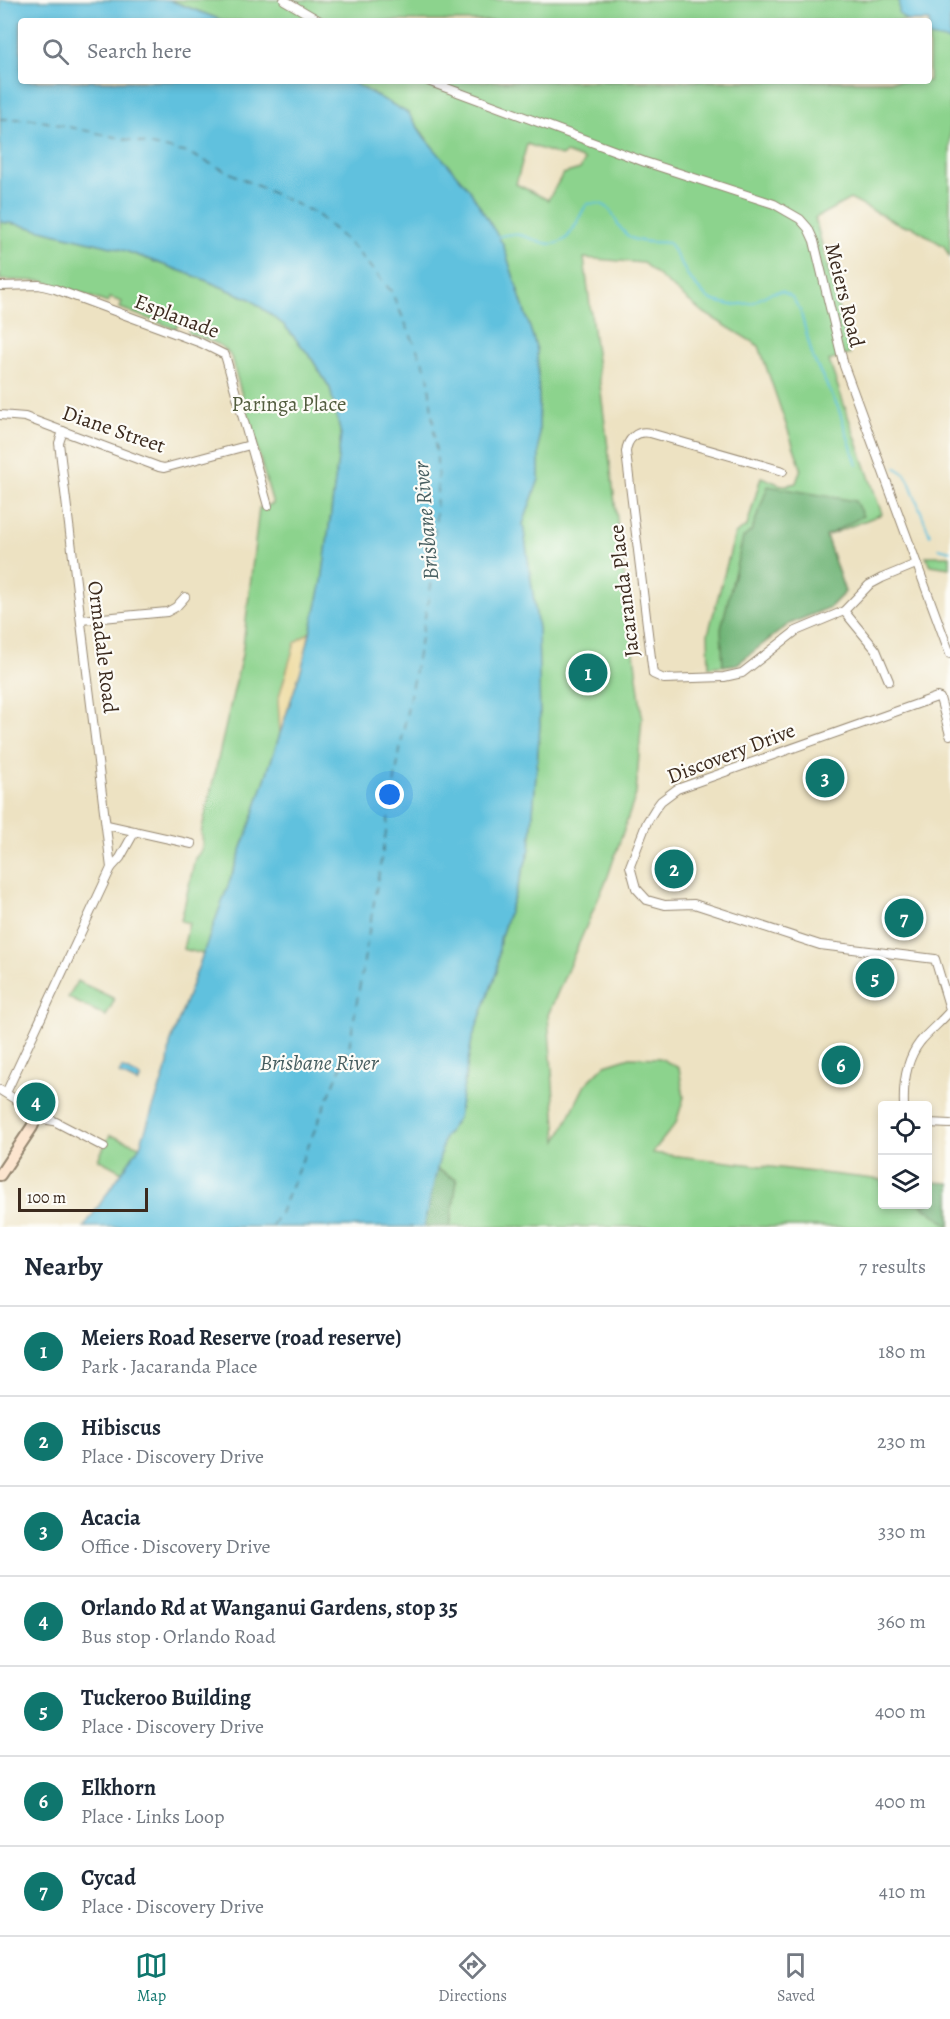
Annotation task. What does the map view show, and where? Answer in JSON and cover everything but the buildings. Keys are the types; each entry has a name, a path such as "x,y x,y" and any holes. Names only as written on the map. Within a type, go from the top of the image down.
{"street":[{"path":"284,0 315,18"},
{"name":"Meiers Road","path":"436,84 645,162 774,204 800,219 811,234 844,366 950,654"},
{"name":"Esplanade","path":"0,286 39,285 55,289 218,350 225,355 268,506"},
{"name":"Diane Street","path":"0,415 26,417 164,468 250,445"},
{"name":"Ormadale Road","path":"63,431 59,443 111,868"},
{"name":"Jacaranda Place","path":"783,471 650,433 639,433 630,439 626,452 653,674 664,679 734,676 747,670 796,631 843,611 869,585 916,564"},
{"path":"81,620 167,612 176,607 185,597"},
{"path":"843,611 876,650 888,681"},
{"name":"Discovery Drive","path":"950,735 940,698 937,697 677,789 661,801 647,822 630,866 636,888 647,900 665,905 694,904 820,945 935,958 950,1010"},
{"path":"107,825 192,844"},
{"path":"0,1175 36,1118 33,1111 3,1092 111,868 120,858 135,831"},
{"path":"904,1101 906,1071 912,1056 920,1041 950,1010"},
{"path":"36,1118 54,1120 104,1147"},
{"path":"932,1123 950,1124"}],"green space":[{"path":"169,0 950,0 950,258 944,246 911,226 903,226 850,199 815,218 850,354 829,361 882,514 826,536 845,592 830,607 789,624 737,664 709,667 708,634 735,534 747,526 761,477 781,485 790,485 796,483 801,468 759,346 701,311 643,263 584,258 642,716 636,794 608,876 548,1015 557,1141 585,1085 605,1065 630,1057 660,1058 679,1068 684,1097 676,1123 652,1153 878,1180 878,1209 932,1209 932,1182 950,1183 950,1227 450,1227 457,1180 437,1169 444,1137 458,1118 472,1039 497,971 500,939 530,849 540,726 538,629 523,524 539,479 537,350 503,244 408,113 355,84 932,84 932,18 216,18","holes":["527,144 561,156 566,153 585,160 580,169 563,174 548,200 516,184"]},
{"name":"Paringa Place","path":"0,222 120,249 250,299 284,325 310,356 330,388 341,435 322,582 302,667 247,834 203,954 183,949 189,923 181,921 195,858 202,846 201,833 242,655 259,508 273,504 231,357 227,352 212,342 188,333 189,327 178,323 176,329 120,308 122,302 110,298 108,303 43,281 0,280"},
{"path":"768,486 855,501 863,516 826,536 845,592 830,607 789,624 737,664 723,666 721,629 743,538 752,530"},
{"path":"926,556 950,556 950,568 931,565"},
{"path":"77,981 113,998 114,1001 106,1016 68,998"},
{"path":"110,1135 140,1146 122,1172 98,1159"},
{"path":"437,1169 457,1180 450,1227 424,1227"},
{"path":"932,1182 950,1183 950,1226 927,1209 932,1209"}],"sand":[{"path":"310,632 302,667 280,733 278,700 295,643"}],"water":[{"name":"Brisbane River","path":"0,0 169,0 216,18 18,18 18,84 355,84 408,113 425,138 469,189 503,244 537,350 539,479 523,524 538,629 540,726 530,849 500,939 497,971 472,1039 458,1118 444,1138 424,1227 84,1227 140,1146 168,1064 170,1044 247,834 302,667 322,582 341,435 330,388 310,356 284,325 250,299 120,249 0,222"},
{"path":"899,0 950,0 950,41 932,38 932,18 904,18 899,14"},
{"path":"122,1068 141,1077 138,1083 119,1074"}],"waterway":[{"path":"496,238 515,234 548,244 556,243 564,240 571,233 587,204 597,203 609,209 619,226 631,238 645,242 669,243 690,279 706,297 714,301 731,305 752,303 770,293 782,291 792,297 800,310 813,358 838,407 857,465"},
{"path":"896,468 904,473 909,481 930,535"},
{"path":"939,548 950,551"}],"ferry route":[{"path":"0,119 33,119 188,153 317,214 355,249 391,291 428,374 438,471 433,575 404,727 349,1048 280,1213 271,1227"}],"place":[{"name":"Meiers Road Reserve (road reserve)","path":"588,673"},
{"name":"Acacia","path":"825,778"},
{"name":"Hibiscus","path":"674,869"},
{"name":"Cycad","path":"904,918"},
{"name":"Tuckeroo Building","path":"875,978"},
{"name":"Elkhorn","path":"841,1065"},
{"name":"Orlando Rd at Wanganui Gardens, stop 35","path":"36,1102"}]}
